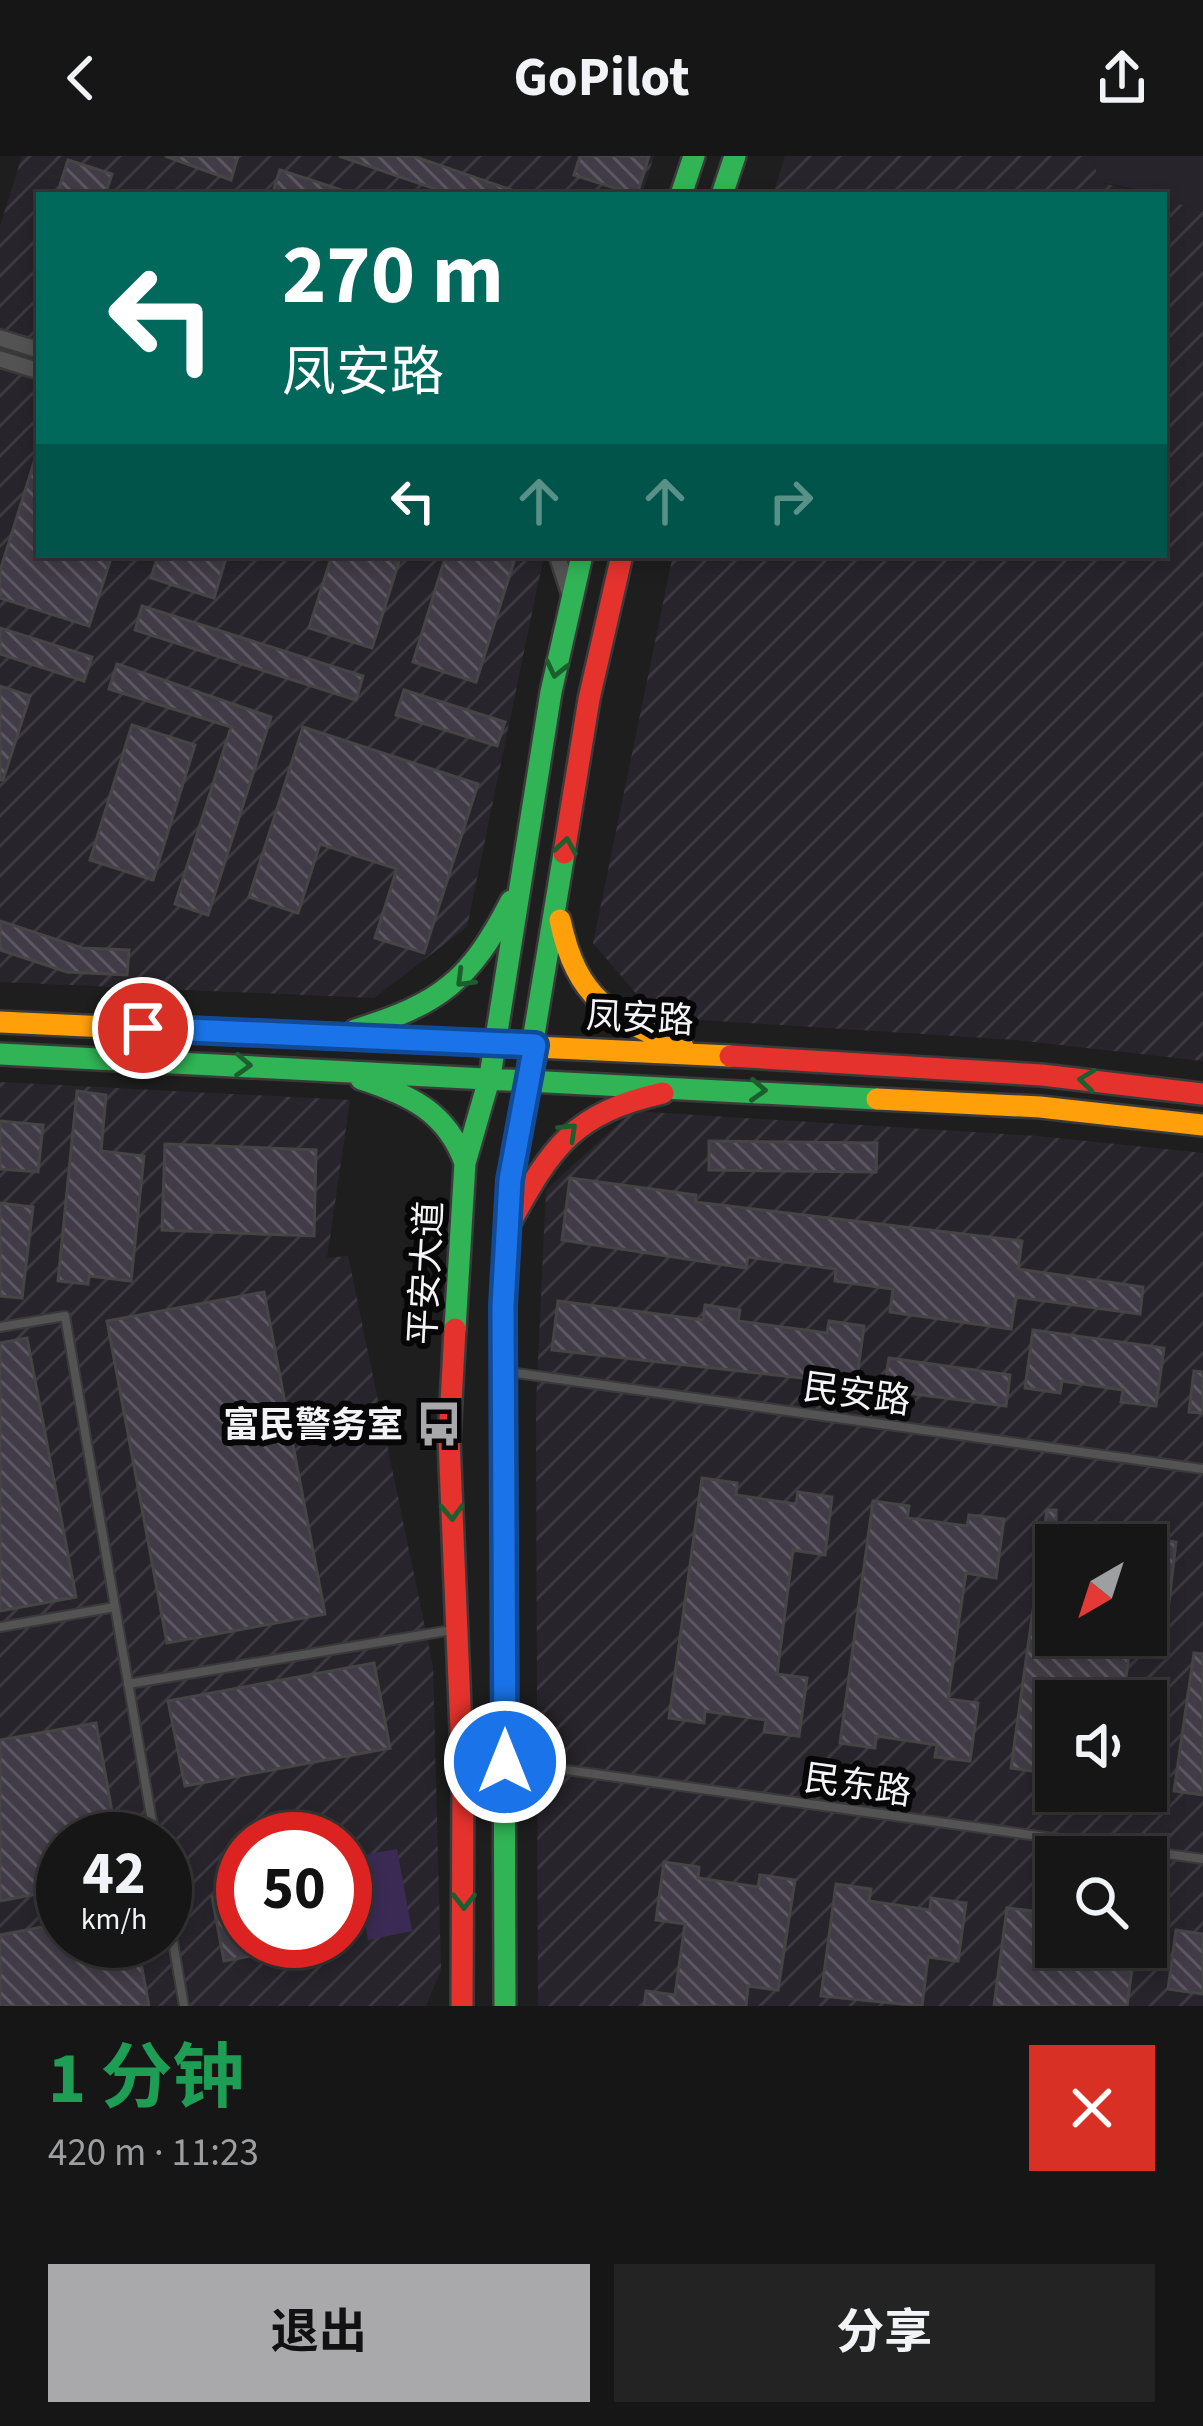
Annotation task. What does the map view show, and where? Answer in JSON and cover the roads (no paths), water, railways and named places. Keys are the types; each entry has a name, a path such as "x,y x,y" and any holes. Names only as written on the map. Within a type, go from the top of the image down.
{"street":[{"path":"682,192 694,156"},
{"path":"723,192 735,156"},
{"path":"0,338 36,349"},
{"path":"0,359 36,370"},
{"path":"558,558 571,601"},
{"name":"平安大道","path":"462,2006 463,1779 449,1439 465,1162 490,1076 521,879 581,558"},
{"path":"505,2006 503,1372 510,1180 589,699 621,558"},
{"path":"335,1036 414,1012 455,990 487,951 521,879"},
{"path":"557,902 571,969 598,1006 623,1022 700,1054"},
{"name":"凤安路","path":"0,1022 700,1054 1042,1075 1203,1094"},
{"name":"凤安路","path":"0,1054 530,1077 1040,1107 1203,1125"},
{"path":"326,1069 426,1103 455,1136 465,1162"},
{"path":"507,1229 550,1149 583,1117 613,1102 697,1087"}],"lane":[{"path":"0,1327 65,1316 150,1812"},
{"name":"民安路","path":"503,1372 1203,1469"},
{"path":"0,1627 115,1607"},
{"path":"128,1684 457,1629"},
{"name":"民东路","path":"505,1762 1203,1859"},
{"path":"177,1968 184,2006"}],"place":[{"name":"富民警务室","path":"439,1424"}]}
